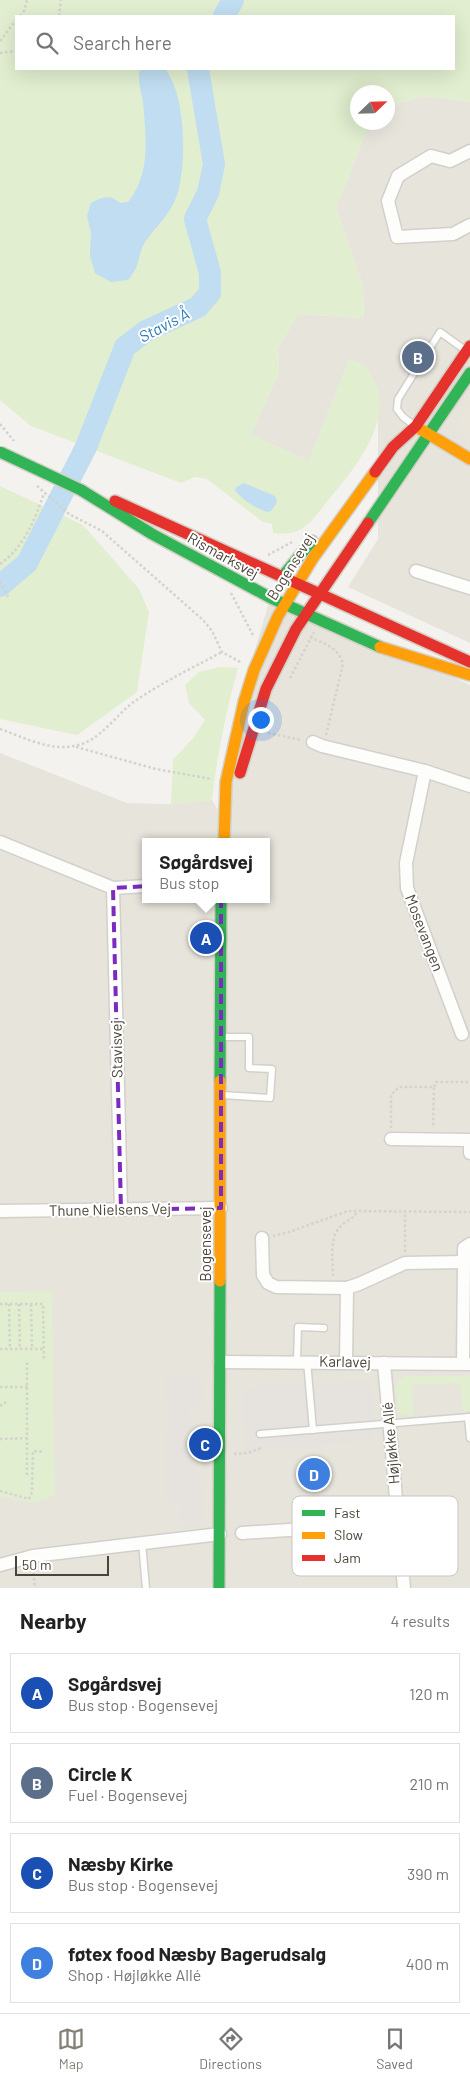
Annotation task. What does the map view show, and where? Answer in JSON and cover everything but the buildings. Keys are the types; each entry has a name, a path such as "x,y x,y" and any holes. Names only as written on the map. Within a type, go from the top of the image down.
{"main road":[{"name":"Bogensevej","path":"224,838 226,782 244,702 254,670 278,616 293,598 313,558 393,447 416,426 468,348"},
{"name":"Bogensevej","path":"225,838 242,762 266,689 296,629 311,603 429,435 470,373"},
{"path":"370,499 392,467 416,426 470,459"},
{"path":"282,577 375,461 393,447"},
{"name":"Rismarksvej","path":"0,452 81,490 152,534 293,598 311,603 470,663"},
{"path":"81,490 184,562 229,589"},
{"name":"Rismarksvej","path":"81,490 126,505 282,577 293,598 311,603 389,651 470,675"},
{"path":"334,572 343,594 450,646 470,658"},
{"path":"242,762 306,635 311,603 319,575"},
{"path":"242,762 251,710 262,672 293,598"},
{"path":"267,610 278,616"},
{"name":"Bogensevej","path":"219,1588 221,903"}],"street":[{"path":"470,151 450,161 431,156 398,176 388,201 397,237 453,234 470,225"},
{"path":"416,571 470,588"},
{"path":"317,744 426,771 470,786"},
{"name":"Mosevangen","path":"426,771 406,863 407,888 462,1034"},
{"path":"0,842 114,888 142,886"},
{"name":"Stavisvej","path":"114,888 121,1210"},
{"path":"391,1139 470,1140 470,1153"},
{"name":"Thune Nielsens Vej","path":"0,1211 221,1208"},
{"path":"262,1238 263,1275 268,1283 276,1286 347,1288 405,1263 464,1262"},
{"path":"467,1364 464,1248 470,1244"},
{"path":"346,1362 347,1288"},
{"name":"Karlavej","path":"220,1362 302,1361 467,1364"},
{"name":"Højløkke Allé","path":"384,1363 396,1496"},
{"path":"242,1533 292,1530"},
{"path":"0,1565 33,1556 220,1534"}],"lane":[{"path":"416,426 403,417 397,409 398,399 440,332 468,348"},
{"path":"221,1037 249,1038 249,1068 272,1069 270,1098 221,1094"},
{"path":"313,1430 298,1327 324,1328"},
{"path":"260,1434 469,1417 470,1438"},
{"path":"142,1543 146,1588"}],"path":[{"path":"21,15 28,0"},
{"path":"59,15 61,0"},
{"path":"0,41 15,21"},
{"path":"0,52 15,51"},
{"path":"0,564 13,555 21,544 39,510 44,493 69,514 102,531 203,620 212,631 222,652 254,670"},
{"path":"0,582 8,597"},
{"path":"229,589 262,652"},
{"path":"262,732 317,744 328,732 343,664 340,655 335,649 306,635"},
{"path":"0,729 36,742 64,747 91,741 138,699 222,652"},
{"path":"74,746 156,769 226,782"},
{"path":"433,1140 434,1087 436,1082 470,1082"},
{"path":"391,1139 392,1095 399,1087 434,1087"},
{"path":"262,1238 289,1232 348,1211 470,1212"},
{"path":"332,1288 333,1244 339,1228 355,1216 357,1211"},
{"path":"405,1211 405,1263"},
{"path":"0,1304 43,1304 44,1361"},
{"path":"9,1304 10,1349"},
{"path":"19,1304 20,1349"},
{"path":"31,1304 32,1349"},
{"path":"0,1349 44,1349"},
{"path":"27,1475 29,1438 28,1361"},
{"path":"0,1387 28,1387"},
{"path":"0,1406 6,1402"},
{"path":"0,1439 29,1438"},
{"path":"220,1456 248,1453 261,1448"},
{"path":"0,1491 29,1499 32,1492 33,1451 44,1452"},
{"path":"33,1556 35,1588"}],"highlighted area":[{"path":"221,882 221,1208 121,1210 113,888"}],"shaded area":[{"path":"426,96 470,102 470,643 348,587 378,539 378,390 366,366 349,360 309,461 251,435 279,372 278,348 298,314 364,318 363,286 336,208 367,130 395,130 395,104"},
{"path":"470,402 470,441 459,432 456,425"},
{"path":"272,592 470,685 470,1588 0,1588 0,753 127,803 171,804 212,800 218,810 227,745"},
{"path":"201,1374 202,1406 190,1406 195,1466 203,1493 204,1526 179,1526 180,1504 166,1500 164,1430 168,1429 166,1375"},
{"path":"363,1380 373,1388 375,1441 283,1448 246,1454 242,1396 252,1386"}],"green space":[{"path":"0,0 470,0 470,102 426,96 395,104 395,85 350,85 350,130 367,130 336,208 363,286 364,318 298,314 278,348 279,372 251,435 309,461 349,360 366,366 378,390 380,407 377,424 360,458 315,517 301,529 292,533 273,533 272,524 263,522 207,479 195,477 181,483 31,426 0,400"},
{"path":"0,486 83,525 139,589 149,612 137,692 77,735 0,719"},
{"path":"219,667 238,668 222,733 212,800 171,804 173,760 194,737 205,720 189,703 185,685 199,672"},
{"path":"52,1291 55,1496 32,1503 0,1496 0,1292"},
{"path":"404,1376 470,1376 470,1411 463,1412 460,1383 412,1385 414,1416 399,1414 396,1385"}],"water":[{"path":"141,70 166,70 172,80 181,112 183,130 180,182 174,202 145,242 132,275 128,280 111,282 95,273 90,256 91,233 87,216 91,203 99,199 109,197 120,203 128,202 140,179 144,167 146,142 139,72"},
{"path":"244,483 275,496 277,502 271,511 267,512 254,506 238,494 235,490 236,487"}],"waterway":[{"name":"Stavis Å","path":"225,15 233,0"},
{"name":"Stavis Å","path":"0,586 27,563 86,447 125,347 146,331 198,307 210,293 210,273 195,219 208,193 214,164 198,70"}],"traffic: fast":[{"path":"368,523 470,373"},
{"path":"0,452 81,490"},
{"path":"81,490 152,534 271,598 380,647"},
{"path":"282,577 312,541"},
{"path":"220,1081 221,903"},
{"path":"219,1588 220,1281"}],"traffic: slow":[{"path":"420,429 470,459"},
{"path":"224,838 226,782 244,702 254,670 278,616 313,558 375,472"},
{"path":"380,647 470,675"},
{"path":"220,1081 220,1281"}],"traffic: jam":[{"path":"375,472 393,447 416,426 470,346"},
{"path":"115,501 470,662"},
{"path":"240,773 266,689 296,629 368,523"}],"place":[{"name":"Circle K","path":"418,357"},
{"name":"Søgårdsvej","path":"206,938"},
{"name":"Næsby Kirke","path":"205,1444"},
{"name":"føtex food Næsby Bagerudsalg","path":"314,1474"}]}
